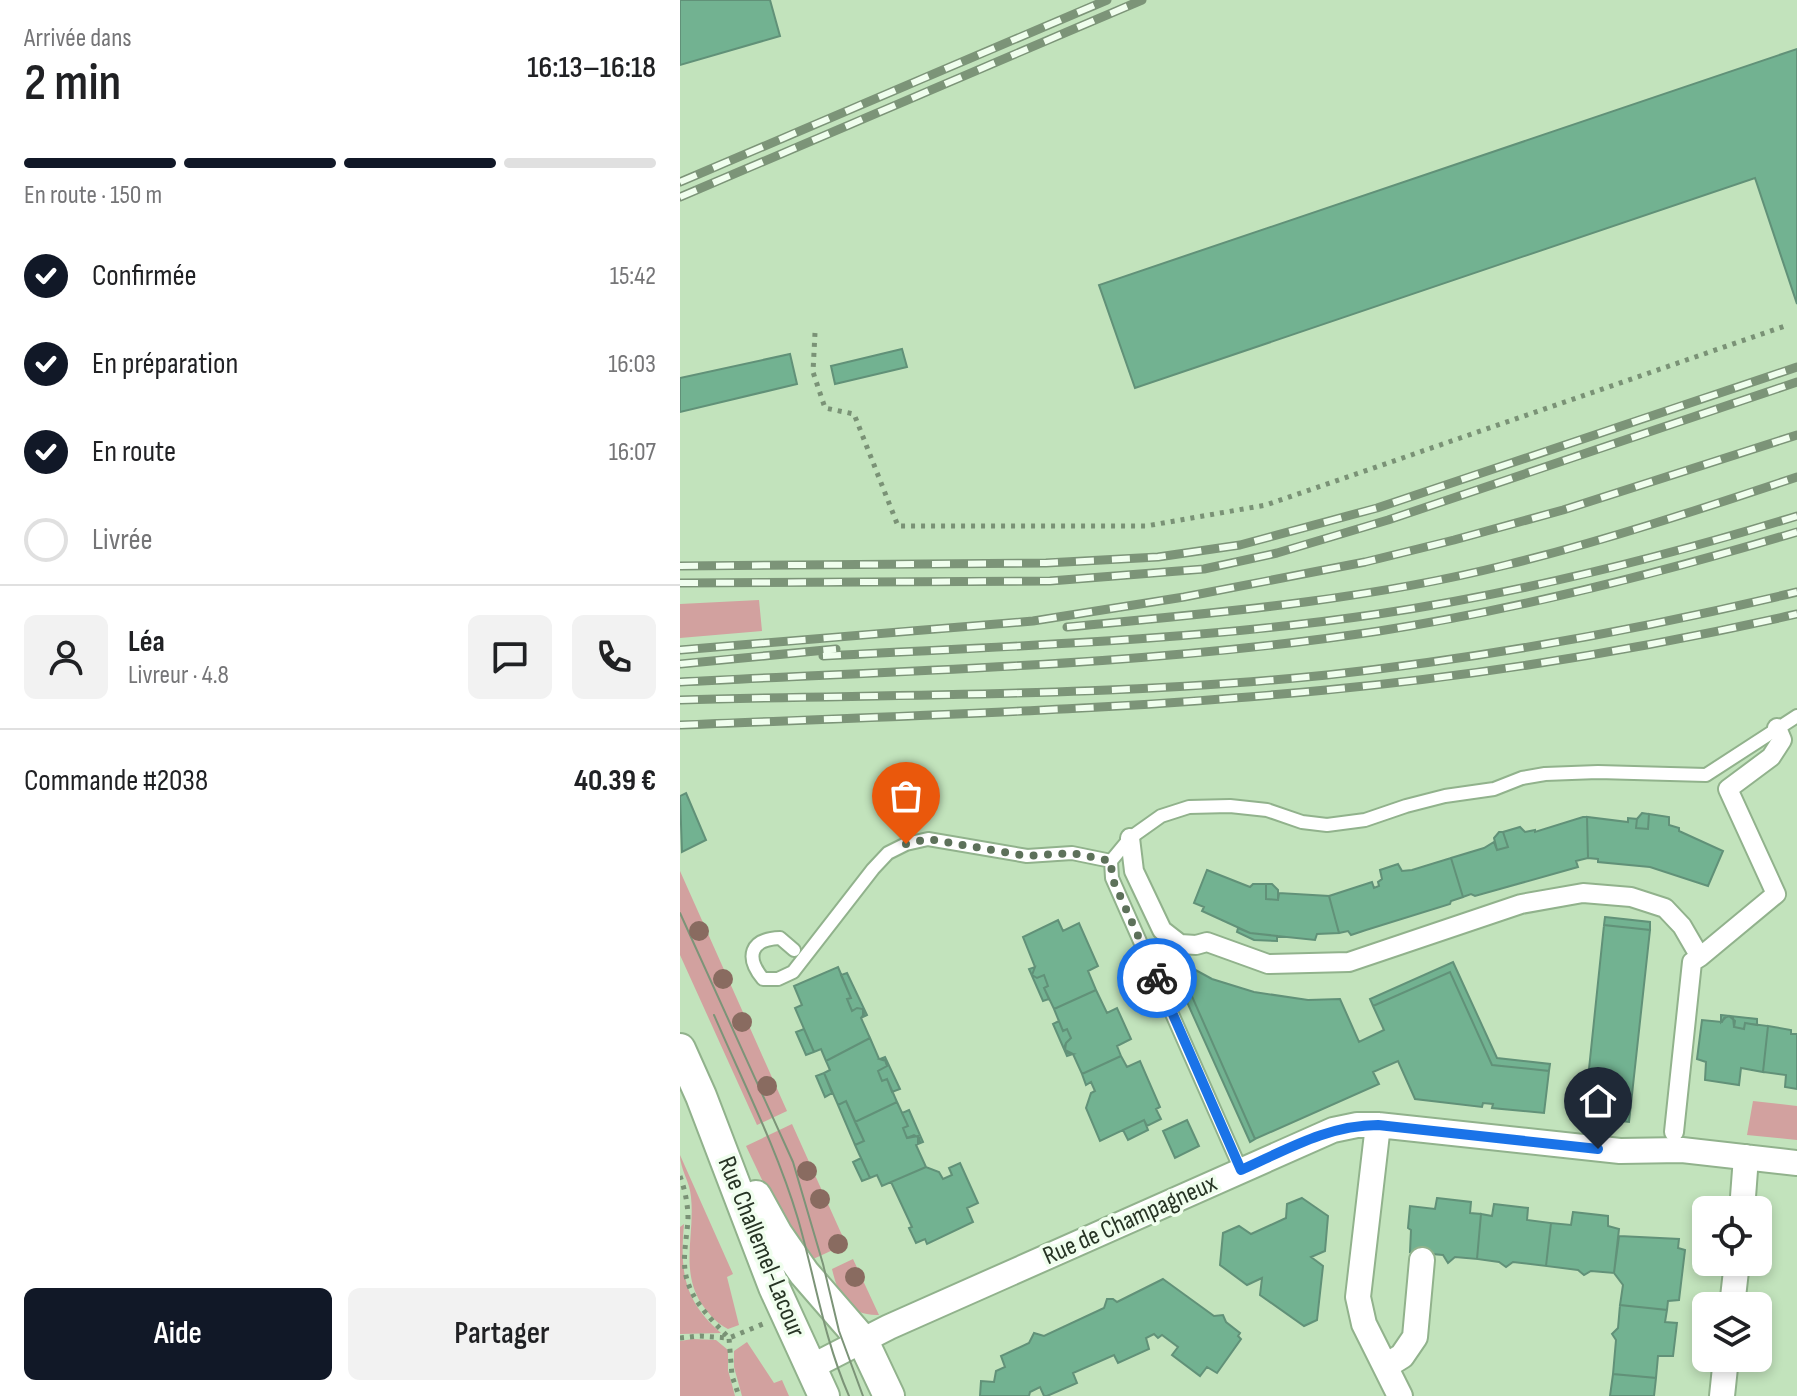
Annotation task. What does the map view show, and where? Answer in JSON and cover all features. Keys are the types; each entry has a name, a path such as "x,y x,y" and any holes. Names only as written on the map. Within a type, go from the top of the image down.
{"street":[{"path":"1674,1132 1692,962 1776,894 1728,789 1771,757 1782,740 1777,728"},
{"path":"1130,838 1134,871 1162,930 1180,944 1207,942 1268,964 1349,962 1521,904 1583,893 1631,897 1665,908 1682,926 1700,957"},
{"name":"Rue Challemel-Lacour","path":"680,1049 774,1287 824,1396"},
{"name":"Rue Challemel-Lacour","path":"701,1096 777,1234 809,1280 863,1341 889,1396"},
{"name":"Rue de Champagneux","path":"811,1367 1241,1170 1333,1130 1357,1125 1620,1151 1682,1150 1797,1163"},
{"path":"1378,1125 1358,1297 1364,1324 1393,1381"},
{"path":"1743,1196 1746,1157"},
{"path":"1393,1381 1402,1356 1415,1337 1422,1260"},
{"path":"1722,1396 1725,1372"}],"lane":[{"path":"1241,1170 1112,878 1111,861 1130,838 1161,816 1189,807 1230,806 1267,810 1302,822 1327,825 1365,820 1406,806 1494,789 1522,778 1545,774 1706,775 1797,716"},
{"path":"794,950 780,938 769,938 757,945 752,954 754,967 763,979 778,979 793,972 873,869 888,853 906,844 928,839 1027,856 1072,853 1111,861"}],"path":[{"path":"815,333 813,372 825,408 854,414 898,526 1146,526 1266,505 1788,325"},
{"path":"680,1176 688,1214 684,1262 686,1278 699,1305 729,1338 732,1376 739,1396"},
{"path":"680,1218 688,1214"},
{"path":"680,1338 729,1338 763,1324"}],"shaded area":[{"path":"759,600 762,631 680,638 680,604"},
{"path":"680,871 787,1111 757,1125 680,955"},
{"path":"1753,1101 1797,1106 1797,1140 1747,1135"},
{"path":"792,1124 846,1244 811,1260 774,1205 746,1146"},
{"path":"680,1155 733,1274 727,1277 739,1325 728,1329 713,1318 701,1303 691,1277 691,1197"},
{"path":"684,1224 683,1256 687,1284 699,1309 721,1333 680,1334 680,1227"},
{"path":"853,1259 879,1315 859,1312 841,1295 832,1269"},
{"path":"716,1340 728,1350 728,1370 735,1396 680,1396 680,1341"},
{"path":"747,1342 774,1383 782,1380 789,1396 742,1396 734,1367 734,1351"}],"building":[{"path":"680,0 770,0 780,36 680,65"},
{"path":"1797,49 1797,304 1755,178 1135,388 1099,285"},
{"path":"902,349 907,367 835,384 831,366"},
{"path":"790,354 797,384 680,412 680,378"},
{"path":"686,793 706,840 682,852 680,796"},
{"path":"1642,813 1649,814 1648,829 1636,828 1637,819"},
{"path":"1649,814 1669,817 1669,825 1723,851 1708,886 1650,867 1598,862 1598,859 1588,858 1587,817 1628,822 1628,818 1637,819 1636,828 1648,829"},
{"path":"1587,817 1588,858 1576,861 1578,867 1463,897 1451,858 1494,842 1497,850 1508,847 1503,832 1520,827 1525,832 1535,832"},
{"path":"1503,832 1508,847 1497,850 1494,838"},
{"path":"1451,858 1463,897 1450,904 1351,935 1348,931 1339,933 1329,896 1372,882 1374,888 1379,886 1378,882 1382,879 1380,870 1398,864 1402,871 1412,870"},
{"path":"1207,870 1250,887 1266,884 1266,899 1278,900 1279,893 1329,896 1339,933 1317,934 1315,940 1250,933 1202,911 1204,907 1194,903"},
{"path":"1266,884 1272,884 1278,890 1278,900 1266,899"},
{"path":"1605,917 1650,922 1650,930 1604,925"},
{"path":"1058,920 1063,931 1079,923 1098,966 1088,971 1096,990 1054,1009 1044,988 1048,986 1044,975 1037,978 1032,975 1035,967 1023,937"},
{"path":"1604,925 1650,930 1629,1122 1584,1117"},
{"path":"1238,928 1250,933 1277,936 1277,941 1254,940 1237,932"},
{"path":"1453,962 1497,1058 1550,1064 1549,1071 1492,1065 1450,972 1373,1006 1370,999"},
{"path":"838,967 851,998 847,999 852,1011 863,1009 861,1018 870,1038 826,1061 821,1049 814,1052 795,1008 802,1005 794,986"},
{"path":"1035,967 1032,975 1037,978 1044,975 1048,986 1044,988 1049,999 1043,1001 1029,969"},
{"path":"1190,967 1212,979 1254,992 1308,1000 1340,999 1359,1042 1384,1030 1373,1006 1450,972 1492,1065 1549,1071 1544,1113 1492,1108 1493,1104 1483,1103 1482,1107 1415,1099 1398,1061 1373,1072 1379,1084 1255,1139 1183,976"},
{"path":"847,973 867,1015 863,1017 863,1009 852,1011 847,999 851,998 841,975"},
{"path":"1183,976 1255,1139 1250,1142 1178,982"},
{"path":"1096,990 1107,1013 1117,1008 1131,1039 1117,1046 1121,1056 1082,1074 1073,1054 1065,1050 1071,1038 1067,1029 1063,1031 1054,1009"},
{"path":"1721,1015 1757,1019 1757,1025 1745,1023 1744,1029 1734,1027 1733,1017 1727,1016 1721,1022"},
{"path":"1729,1016 1735,1021 1734,1027 1744,1029 1745,1023 1768,1026 1763,1072 1741,1068 1739,1085 1705,1080 1706,1062 1697,1059 1702,1020 1722,1022"},
{"path":"1059,1021 1063,1031 1067,1029 1071,1038 1064,1048 1073,1054 1067,1056 1053,1024"},
{"path":"1768,1026 1797,1034 1797,1089 1785,1087 1786,1075 1763,1072"},
{"path":"804,1029 814,1052 806,1055 796,1032"},
{"path":"870,1038 879,1059 886,1061 887,1066 878,1071 882,1081 887,1079 897,1102 855,1122 846,1101 838,1105 824,1073 830,1070 826,1061"},
{"path":"1121,1056 1127,1067 1140,1061 1160,1107 1156,1109 1161,1119 1147,1126 1144,1120 1100,1141 1086,1108 1091,1093 1095,1091 1091,1082 1086,1085 1082,1074"},
{"path":"885,1057 900,1089 892,1092 887,1079 882,1081 878,1071 887,1066 885,1060 880,1059"},
{"path":"824,1073 832,1093 825,1097 816,1076"},
{"path":"846,1101 864,1141 855,1145 838,1105"},
{"path":"897,1102 908,1126 903,1128 907,1138 914,1135 919,1138 920,1142 916,1145 926,1167 882,1186 877,1175 870,1178 855,1145 864,1141 855,1122"},
{"path":"909,1110 923,1142 918,1144 918,1136 907,1138 903,1128 908,1126 902,1113"},
{"path":"1144,1120 1148,1130 1128,1140 1123,1130"},
{"path":"1187,1120 1199,1146 1175,1158 1163,1131"},
{"path":"861,1158 870,1178 862,1181 853,1162"},
{"path":"960,1163 978,1203 967,1208 973,1222 927,1244 925,1239 916,1243 891,1182 926,1167 939,1172 943,1179 952,1175 949,1168"},
{"path":"1302,1198 1328,1216 1325,1251 1311,1257 1323,1266 1317,1320 1304,1326 1260,1295 1262,1278 1247,1285 1220,1265 1223,1233 1239,1226 1251,1234 1286,1218 1287,1204"},
{"path":"1437,1198 1471,1202 1470,1213 1481,1214 1477,1259 1455,1257 1448,1263 1443,1255 1410,1252 1410,1206 1435,1209"},
{"path":"1494,1204 1528,1208 1527,1220 1551,1223 1546,1266 1513,1262 1506,1267 1499,1262 1477,1259 1481,1214 1492,1216"},
{"path":"1573,1212 1608,1216 1608,1226 1619,1229 1614,1273 1591,1271 1584,1275 1578,1270 1546,1266 1551,1223 1571,1225"},
{"path":"1619,1236 1679,1239 1678,1248 1685,1250 1679,1300 1668,1301 1667,1310 1620,1305 1623,1285 1614,1273"},
{"path":"1163,1279 1214,1316 1223,1315 1226,1322 1240,1333 1238,1336 1241,1339 1217,1373 1207,1367 1200,1376 1172,1355 1178,1347 1162,1335 1158,1338 1154,1334 1146,1338 1149,1349 1118,1363 1114,1355 1073,1373 1077,1383 1047,1396 1040,1387 1030,1392 1029,1396 980,1396 981,1381 994,1382 996,1371 1005,1367 1001,1356 1029,1343 1034,1333 1044,1336 1104,1308 1107,1299 1117,1302"},
{"path":"1620,1305 1667,1310 1665,1322 1677,1323 1673,1356 1658,1356 1656,1378 1613,1374 1616,1340 1612,1334 1618,1328"},
{"path":"1613,1374 1656,1378 1654,1396 1610,1396"}],"tram line":[{"path":"680,913 793,1162 839,1331 863,1396"},
{"path":"714,1015 790,1193 826,1331 849,1396"}],"railway":[{"path":"680,182 1107,0"},
{"path":"680,197 1142,0"},
{"path":"680,566 1046,563 1158,557 1240,545 1377,508 1797,367"},
{"path":"680,583 1050,581 1204,569 1277,553 1388,520 1797,382"},
{"path":"680,650 1033,621 1184,597 1365,562 1454,540 1563,510 1797,435"},
{"path":"1067,627 1343,597 1452,577 1616,535 1797,477"},
{"path":"823,656 1171,637 1378,614 1484,596 1589,573 1797,516"},
{"path":"680,682 1030,665 1292,643 1432,622 1538,601 1642,576 1797,532"},
{"path":"680,700 1084,691 1327,675 1563,641 1797,592"},
{"path":"680,725 1084,708 1326,690 1563,660 1797,614"},
{"path":"680,664 836,649"}],"way so far":[{"path":"906,844 928,839 1027,856 1072,853 1111,861 1112,878 1157,978"}],"route":[{"path":"1157,978 1241,1170 1311,1138 1357,1125 1598,1149"}]}
